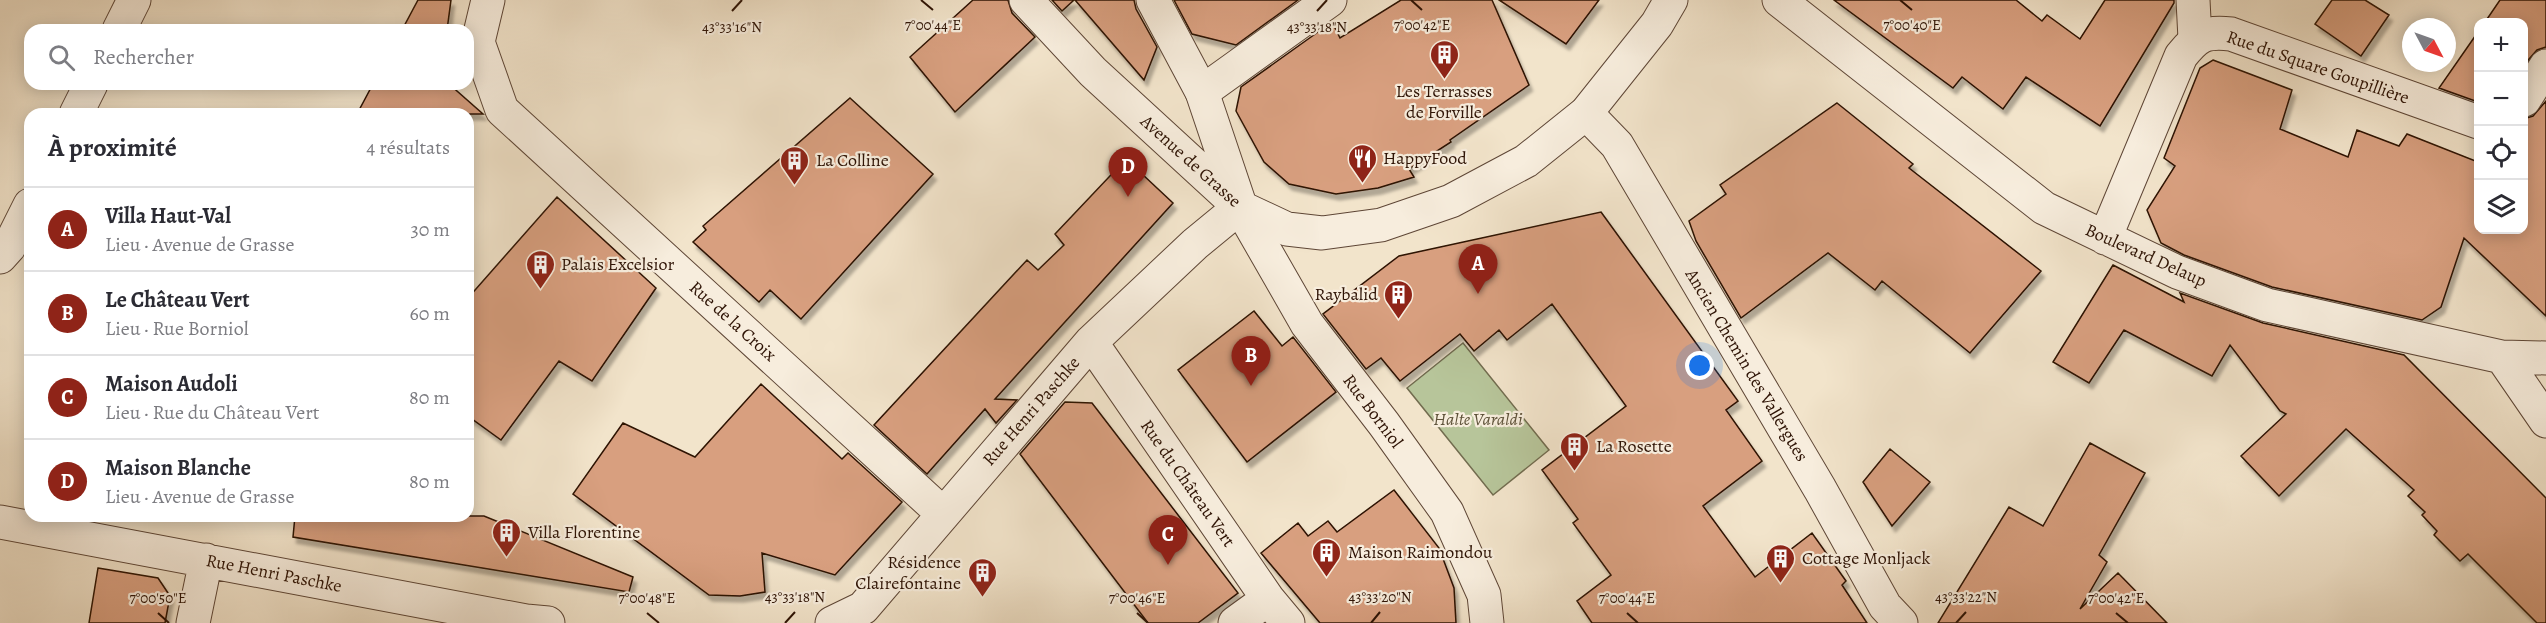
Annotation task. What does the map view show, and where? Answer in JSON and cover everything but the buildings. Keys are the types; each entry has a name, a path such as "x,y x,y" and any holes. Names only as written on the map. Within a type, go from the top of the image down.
{"street":[{"path":"122,24 134,0"},
{"name":"Rue de la Croix","path":"488,0 478,42 502,110 942,513"},
{"name":"Avenue de Grasse","path":"1026,0 1093,72 1240,207 1287,229 1322,233 1381,225 1451,201 1526,161 1586,113 1652,31 1671,0"},
{"path":"1153,0 1202,93 1240,207"},
{"path":"1202,93 1329,0"},
{"name":"Boulevard Delaup","path":"1779,0 2044,207 2177,272 2267,305 2502,357 2546,358"},
{"path":"2105,238 2181,56 2195,39 2193,0"},
{"name":"Rue du Square Goupillière","path":"2195,39 2212,32 2231,34 2474,121"},
{"path":"2528,93 2546,66"},
{"path":"79,108 88,90"},
{"name":"Ancien Chemin des Vallergues","path":"1586,113 1617,145 1820,489 1885,606 1900,623"},
{"name":"Rue Henri Paschke","path":"832,623 863,608 942,513 1091,342 1195,244 1240,207"},
{"name":"Rue Borniol","path":"1240,207 1306,324 1384,424 1447,512 1484,595 1486,623"},
{"path":"0,257 9,247 24,217"},
{"name":"Rue du Château Vert","path":"1091,342 1278,611"},
{"path":"2502,357 2546,421"},
{"name":"Rue Henri Paschke","path":"0,522 526,621 548,623"},
{"path":"193,623 206,560"},
{"path":"1235,623 1278,611"}],"green space":[{"name":"Halte Varaldi","path":"1463,343 1549,450 1493,495 1407,388"}],"place":[{"name":"Les Terrasses de Forville","path":"1444,80"},
{"name":"HappyFood","path":"1362,184"},
{"name":"La Colline","path":"795,186"},
{"name":"Maison Blanche","path":"1128,197"},
{"name":"Palais Excelsior","path":"540,290"},
{"name":"Villa Haut-Val","path":"1478,294"},
{"name":"Raybalid","path":"1399,320"},
{"name":"Le Château Vert","path":"1251,386"},
{"name":"La Rosette","path":"1575,472"},
{"name":"Villa Florentine","path":"507,558"},
{"name":"Maison Audoli","path":"1168,565"},
{"name":"Maison Raimondou","path":"1327,578"},
{"name":"Cottage Monljack","path":"1781,584"},
{"name":"Résidence Clairefontaine","path":"982,598"}]}
